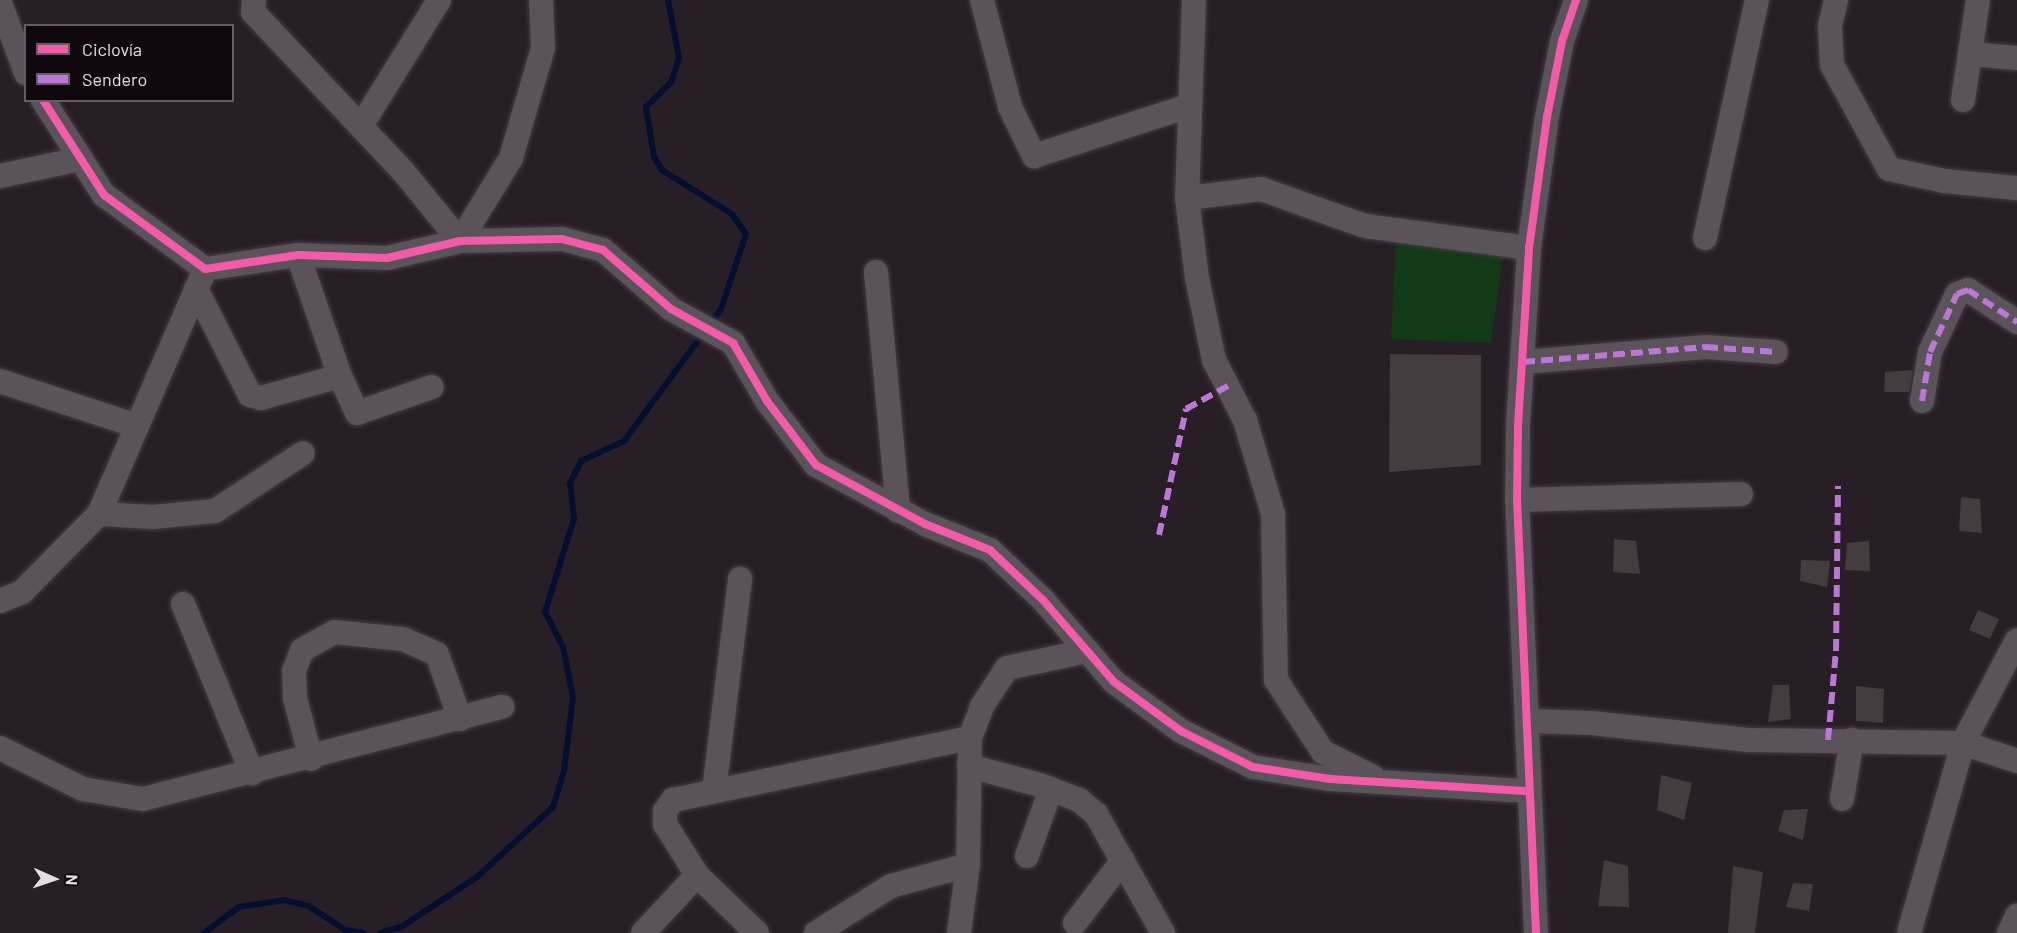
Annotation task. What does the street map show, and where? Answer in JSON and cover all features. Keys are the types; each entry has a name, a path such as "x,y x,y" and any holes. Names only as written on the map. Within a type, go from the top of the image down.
{"street":[{"path":"254,0 253,12 361,126 460,241"},
{"path":"361,126 439,0"},
{"path":"460,241 510,158 543,48 541,0"},
{"path":"982,0 1010,107 1034,156 1189,106"},
{"path":"1194,0 1187,198 1214,360 1245,420 1273,514 1276,680 1323,752 1378,779"},
{"path":"1536,933 1517,500 1529,248 1547,117 1562,41 1576,0"},
{"path":"1705,238 1756,0"},
{"path":"1836,0 1830,27 1832,65 1889,169 1945,182 2017,188"},
{"path":"1963,100 1978,0"},
{"path":"0,3 24,68"},
{"path":"1970,54 2017,58"},
{"path":"43,102 104,195 200,279 250,395 261,398 340,376"},
{"path":"0,176 80,159"},
{"path":"1187,198 1261,189 1365,226 1529,248"},
{"path":"200,279 298,255 387,258 460,241 562,239 603,250 671,309 733,343 767,401 816,465 898,511 990,550 1114,682 1181,731 1253,767 1330,779 1378,779 1529,791"},
{"path":"298,255 340,376 357,413 432,387"},
{"path":"876,272 898,511"},
{"path":"0,601 22,591 99,514 200,279"},
{"path":"1922,400 1930,352 1957,294 1968,290 2017,322"},
{"path":"1523,362 1706,347 1776,352"},
{"path":"0,381 137,426"},
{"path":"99,514 153,517 215,511 259,486 303,453"},
{"path":"1517,500 1741,494"},
{"path":"714,791 740,579"},
{"path":"183,604 252,773"},
{"path":"311,759 295,698 294,671 302,650 334,632 403,639 437,654 460,719"},
{"path":"1909,933 1963,742 2017,640"},
{"path":"959,933 968,865 970,738 982,706 1008,668 1087,651"},
{"path":"0,748 83,789 144,799 311,759 502,707"},
{"path":"1528,721 1592,723 1748,740 1963,742 2017,760"},
{"path":"758,933 697,875 664,824 665,811 673,800 970,738"},
{"path":"1842,799 1852,740"},
{"path":"969,766 1051,789 1096,814 1124,860 1163,933"},
{"path":"1027,856 1051,789"},
{"path":"1075,922 1124,860"},
{"path":"816,933 891,886 968,865"},
{"path":"643,933 697,875"},
{"path":"2008,933 2017,916"}],"green space":[{"path":"1396,235 1504,248 1491,343 1391,339"}],"building":[{"path":"1390,354 1481,355 1481,465 1389,472"},
{"path":"1913,370 1909,392 1884,392 1885,372"},
{"path":"1961,497 1980,499 1982,533 1959,531"},
{"path":"1614,539 1636,541 1640,574 1613,572"},
{"path":"1869,541 1870,571 1845,570 1847,543"},
{"path":"1801,560 1830,561 1827,587 1800,581"},
{"path":"1978,610 1999,619 1990,639 1969,630"},
{"path":"1773,685 1789,685 1791,719 1768,722"},
{"path":"1856,686 1884,689 1883,723 1856,721"},
{"path":"1661,775 1692,783 1684,820 1657,810"},
{"path":"1808,809 1803,840 1778,831 1784,810"},
{"path":"1604,860 1628,866 1629,907 1598,906"},
{"path":"1733,866 1763,872 1755,933 1728,933"},
{"path":"1793,883 1813,884 1809,911 1786,907"}],"waterway":[{"path":"668,0 679,58 671,82 646,107 654,157 662,170 732,214 746,234 721,309 711,323"},
{"path":"380,933 401,927 477,877 553,807 564,770 573,697 563,647 545,612 574,519 570,483 581,461 624,441 703,334"},
{"path":"204,933 239,907 285,900 309,906 345,930 364,933"}],"marked path":[{"path":"1922,401 1930,352 1957,294 1968,290 2017,322"},
{"path":"1523,362 1706,347 1776,352"},
{"path":"1159,535 1186,409 1228,386"},
{"path":"1828,740 1836,651 1838,486"}],"cycle path":[{"path":"1536,933 1517,500 1518,425 1529,248 1547,117 1562,41 1576,0"},
{"path":"44,102 104,195 205,269 298,255 387,258 460,241 562,239 603,250 671,309 733,343 767,401 816,465 925,524 990,550 1043,600 1114,682 1181,731 1253,767 1330,779 1529,791"}]}
